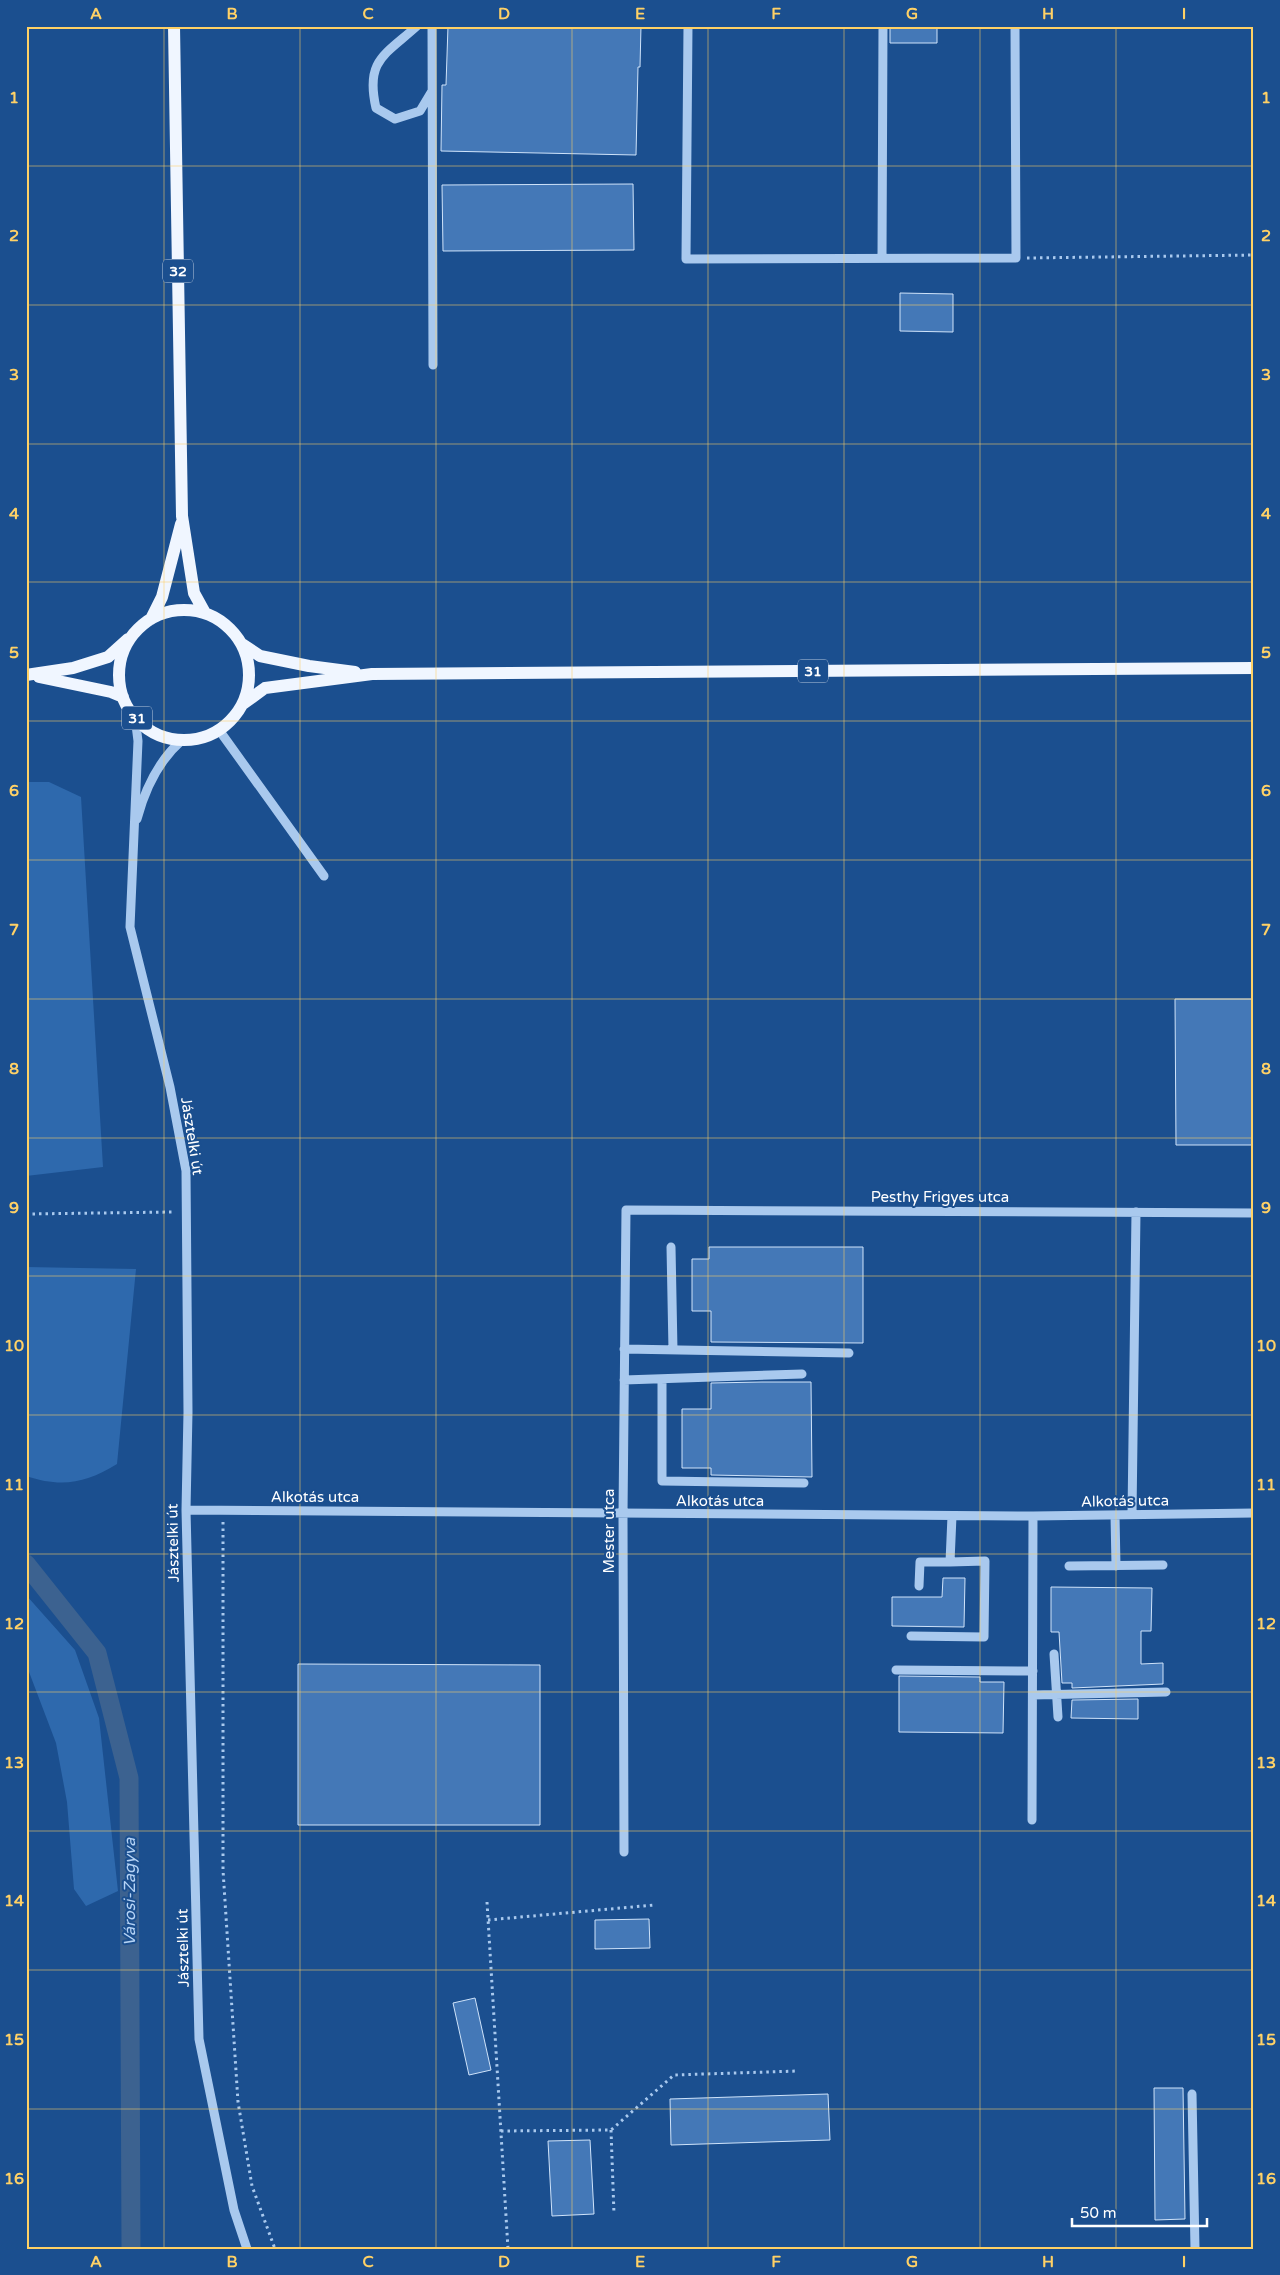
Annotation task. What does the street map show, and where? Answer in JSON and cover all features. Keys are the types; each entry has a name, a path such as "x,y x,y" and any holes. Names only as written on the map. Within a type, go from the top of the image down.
{"main road":[{"name":"32","path":"174,26 182,516 194,593 206,613"},
{"name":"32","path":"151,619 162,597 182,516"},
{"name":"31","path":"29,675 74,668 108,658 151,619 168,612 187,610 206,613 220,620 242,644 260,656 310,666 372,674"},
{"name":"31","path":"135,632 126,647 120,663 123,697 135,717 148,729 164,736 182,740 201,738 219,730 233,718 243,704 265,688 372,674 1254,668"},
{"name":"31","path":"242,644 248,664 249,684 243,704"},
{"name":"31","path":"29,675 111,692 123,697"}],"street":[{"path":"417,26 376,63 371,86 376,108 395,119 420,111 433,91"},
{"path":"432,26 433,366"},
{"path":"688,26 686,260 1016,258 1015,26"},
{"path":"882,258 883,26"},
{"name":"Jásztelki út","path":"135,717 138,740 132,837 130,927 170,1087 186,1171 188,1412 186,1510 199,2039 234,2210 247,2249"},
{"path":"219,730 324,876"},
{"name":"Jásztelki út","path":"132,837 144,792 169,751 182,740"},
{"name":"Pesthy Frigyes utca","path":"626,1210 1254,1213"},
{"name":"Mester utca","path":"624,1852 623,1514 626,1210"},
{"path":"1132,1514 1136,1212"},
{"path":"670,1247 673,1350"},
{"path":"624,1349 849,1352"},
{"path":"624,1380 802,1374"},
{"path":"662,1379 662,1480 804,1483"},
{"name":"Alkotás utca","path":"186,1510 952,1516 1254,1513"},
{"path":"1115,1515 1116,1566"},
{"path":"950,1562 952,1516"},
{"path":"1032,1820 1033,1516"},
{"path":"911,1636 984,1637 985,1561 920,1562 919,1586"},
{"path":"1069,1566 1163,1565"},
{"path":"1054,1654 1058,1716"},
{"path":"896,1670 1033,1671"},
{"path":"1033,1695 1166,1692"},
{"path":"1192,2094 1195,2249"}],"path":[{"path":"1016,258 1254,254"},
{"path":"26,1214 186,1212"},
{"path":"218,1510 223,1519 223,1870 238,2102 252,2186 275,2249"},
{"path":"487,1902 508,2249"},
{"path":"488,1920 654,1905"},
{"path":"501,2131 612,2130 674,2075 798,2071"},
{"path":"612,2130 614,2214"}],"shaded area":[{"path":"26,782 49,782 81,797 103,1167 26,1176"},
{"path":"26,1267 136,1269 117,1464 95,1476 73,1482 51,1482 26,1476"},
{"path":"26,1595 75,1650 99,1718 118,1891 86,1906 74,1889 67,1802 56,1743 26,1664"}],"building":[{"path":"448,26 641,26 636,155 441,151 442,85 446,85"},
{"path":"890,26 937,26 937,43 890,43"},
{"path":"633,184 634,250 443,251 442,185"},
{"path":"900,293 953,294 953,332 900,331"},
{"path":"1175,999 1254,999 1254,1145 1176,1145"},
{"path":"709,1247 863,1247 863,1343 711,1342 711,1311 692,1311 692,1259 709,1259"},
{"path":"811,1382 812,1477 711,1475 711,1468 682,1468 682,1409 711,1409 711,1383"},
{"path":"943,1578 965,1578 964,1627 892,1626 892,1597 942,1597"},
{"path":"1051,1587 1152,1588 1151,1631 1141,1631 1141,1664 1163,1663 1163,1684 1072,1688 1072,1683 1062,1683 1059,1632 1051,1632"},
{"path":"298,1664 540,1665 540,1825 298,1825"},
{"path":"899,1676 980,1677 980,1682 1004,1682 1003,1733 899,1732"},
{"path":"1138,1699 1138,1719 1071,1718 1072,1700"},
{"path":"649,1919 650,1948 595,1949 595,1920"},
{"path":"475,1998 491,2070 469,2075 453,2003"},
{"path":"1154,2088 1183,2088 1185,2219 1155,2220"},
{"path":"828,2094 830,2140 671,2145 670,2099"},
{"path":"590,2140 594,2214 552,2216 548,2141"}],"waterway":[{"name":"Városi-Zagyva","path":"26,1564 97,1653 129,1778 131,2249"}]}
